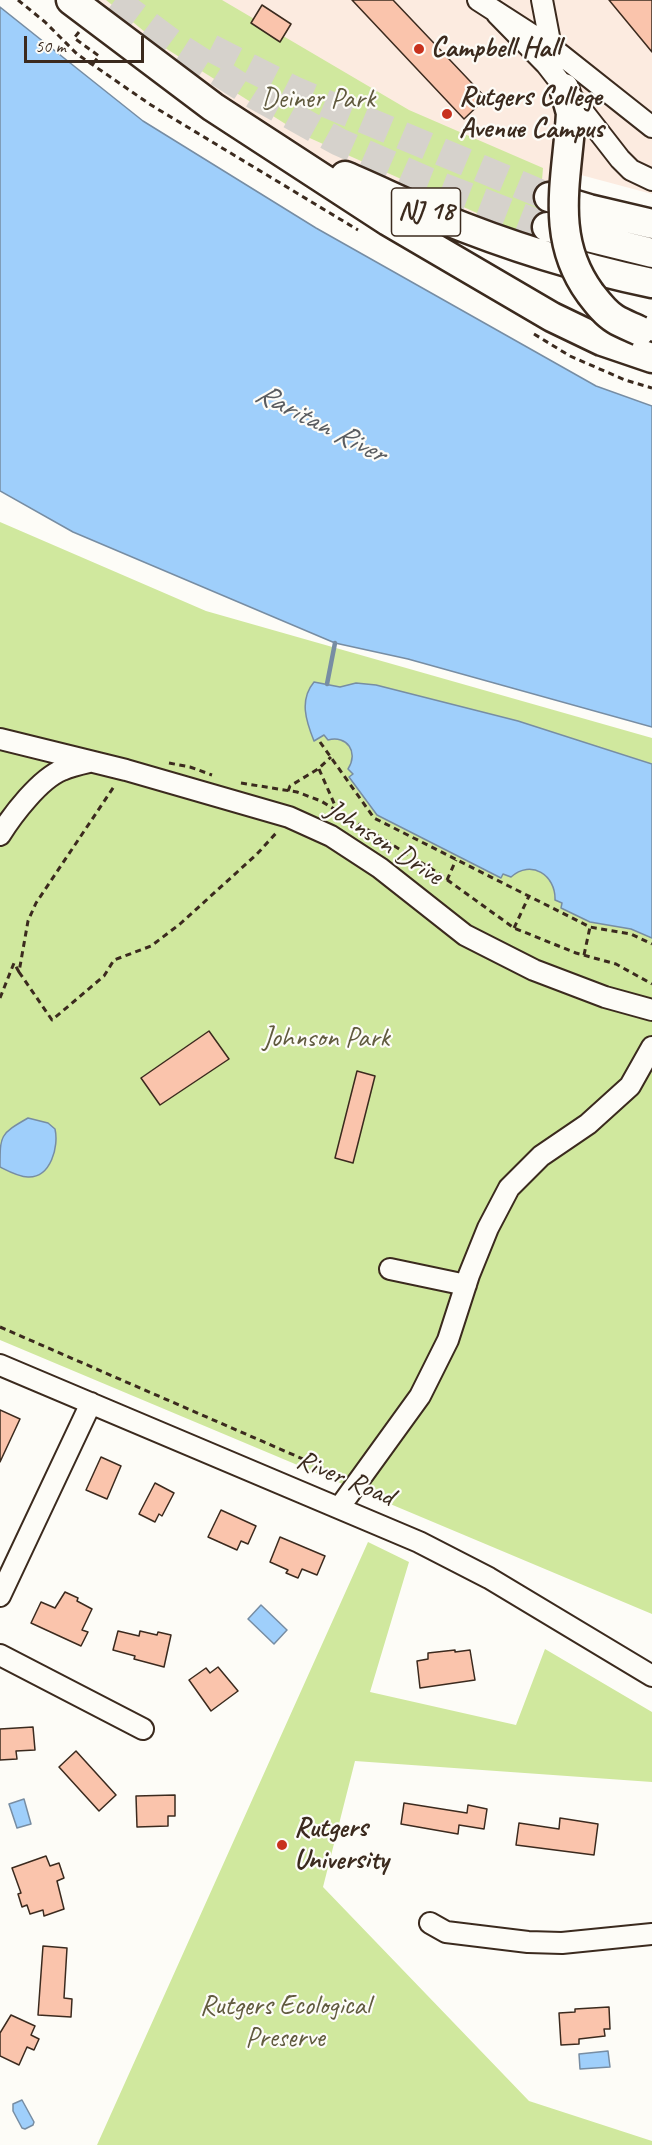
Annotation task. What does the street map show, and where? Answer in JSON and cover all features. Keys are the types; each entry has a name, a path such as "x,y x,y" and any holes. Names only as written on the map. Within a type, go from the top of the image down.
{"highway":[{"name":"NJ 18","path":"71,0 213,107 310,160 438,217 538,253 652,283"},
{"path":"564,88 571,113 562,212 572,261 580,279 597,303 615,319 646,332"},
{"path":"213,107 388,221 552,317 602,341 652,358"},
{"path":"549,197 652,224"},
{"path":"547,227 652,253"}],"street":[{"path":"478,0 551,47 652,127"},
{"path":"542,0 551,47"},
{"path":"497,14 546,64 620,159 631,170 652,180"},
{"name":"Johnson Drive","path":"0,739 126,770 289,817 331,836 380,868 465,935 534,970 605,997 652,1010"},
{"path":"0,835 9,821 47,780 60,771 92,762"},
{"path":"339,1508 420,1396 448,1340 488,1228 509,1188 541,1156 588,1124 630,1086 652,1047"},
{"path":"390,1269 466,1285"},
{"name":"River Road","path":"0,1365 419,1542 489,1578 652,1676"},
{"path":"0,1596 91,1402"},
{"path":"0,1655 143,1729"},
{"path":"430,1923 446,1932 528,1942 562,1943 652,1934"}],"path":[{"path":"79,32 74,38 99,56 92,65"},
{"path":"320,742 374,818 590,927 631,934 652,944"},
{"path":"288,791 290,786 318,769 331,757"},
{"path":"318,769 338,811"},
{"path":"19,972 28,921 36,903 126,770"},
{"path":"0,998 14,963 52,1020 104,976 114,960 151,946 180,924 257,854 283,824"},
{"path":"447,880 456,860"},
{"path":"514,928 529,896"},
{"path":"584,955 590,927"},
{"path":"0,1327 357,1482"}],"shaded area":[{"name":"Rutgers College Avenue Campus","path":"79,0 652,0 652,194 551,167 545,255 323,165"}],"green space":[{"name":"Deiner Park","path":"106,0 222,0 409,110 543,168 537,240 303,135 162,46"},
{"name":"Johnson Park","path":"0,522 206,611 652,738 652,1614 0,1340"},
{"name":"Rutgers Ecological Preserve","path":"368,1542 409,1562 370,1692 516,1725 545,1649 652,1712 652,1782 355,1761 323,1887 529,2101 652,2141 652,2145 97,2145"}],"water":[{"name":"Raritan River","path":"0,7 143,121 316,228 596,386 652,406 652,727 408,659 335,643 73,532 0,491"},
{"path":"314,682 340,687 356,683 376,685 518,721 652,764 652,938 631,929 590,922 561,908 562,903 555,900 551,883 541,872 526,869 511,877 503,874 501,878 377,815 349,777 353,774 348,769 352,751 346,742 328,740 324,735 314,741 305,711 305,703 309,689"},
{"path":"28,1118 48,1123 55,1129 56,1144 48,1167 36,1176 28,1177 17,1175 0,1167 0,1148 7,1132"},
{"path":"261,1605 287,1630 274,1644 248,1619"},
{"path":"24,1799 31,1824 17,1828 9,1804"},
{"path":"608,2051 610,2067 580,2069 579,2054"},
{"path":"22,2100 34,2122 25,2129 22,2128 13,2111 13,2104"}],"building":[{"name":"Campbell Hall","path":"352,0 393,0 486,98 464,119"},
{"path":"609,0 652,0 652,52"},
{"path":"262,5 291,24 280,42 251,23"},
{"path":"209,1031 229,1059 160,1105 141,1078"},
{"path":"357,1071 375,1076 353,1163 335,1158"},
{"path":"0,1410 20,1419 0,1462"},
{"path":"101,1457 121,1466 107,1499 86,1490"},
{"path":"155,1483 174,1493 162,1516 159,1514 155,1522 139,1514"},
{"path":"221,1510 256,1526 248,1544 241,1541 237,1550 208,1537"},
{"path":"280,1537 325,1556 317,1575 302,1569 298,1578 286,1573 288,1570 270,1562"},
{"path":"65,1592 78,1598 77,1601 92,1609 82,1630 88,1632 81,1646 31,1623 41,1602 55,1608"},
{"path":"118,1631 139,1636 140,1631 171,1635 164,1667 134,1659 135,1656 113,1650"},
{"path":"455,1650 455,1652 470,1650 475,1680 420,1688 417,1661 428,1659 428,1653"},
{"path":"218,1667 238,1691 211,1711 189,1680 206,1668 210,1673"},
{"path":"33,1727 35,1750 16,1751 17,1759 0,1760 0,1729"},
{"path":"76,1751 116,1795 99,1811 59,1767"},
{"path":"175,1795 175,1816 168,1816 168,1826 137,1827 136,1796"},
{"path":"404,1803 467,1813 468,1805 487,1809 484,1829 459,1825 458,1834 401,1824"},
{"path":"560,1818 598,1824 594,1855 516,1845 519,1823 559,1829"},
{"path":"46,1856 50,1866 59,1863 64,1878 57,1881 64,1909 44,1916 43,1910 30,1914 27,1905 22,1907 18,1894 21,1893 12,1868"},
{"path":"43,1946 67,1948 64,1998 72,1999 71,2017 38,2015"},
{"path":"609,2007 610,2029 604,2029 605,2036 579,2039 579,2044 561,2045 559,2013 575,2012 575,2009"},
{"path":"11,2015 35,2026 31,2035 39,2039 34,2050 27,2047 19,2065 0,2056 0,2033"}],"waterway":[{"path":"327,684 335,643"}],"tunnel":[{"path":"115,0 171,42 254,95 339,142 428,181 547,227"},
{"path":"211,48 296,91 549,197"}],"place":[{"name":"Campbell Hall","path":"419,49"},
{"name":"Rutgers College Avenue Campus","path":"447,114"},
{"name":"Rutgers University","path":"282,1845"}]}
